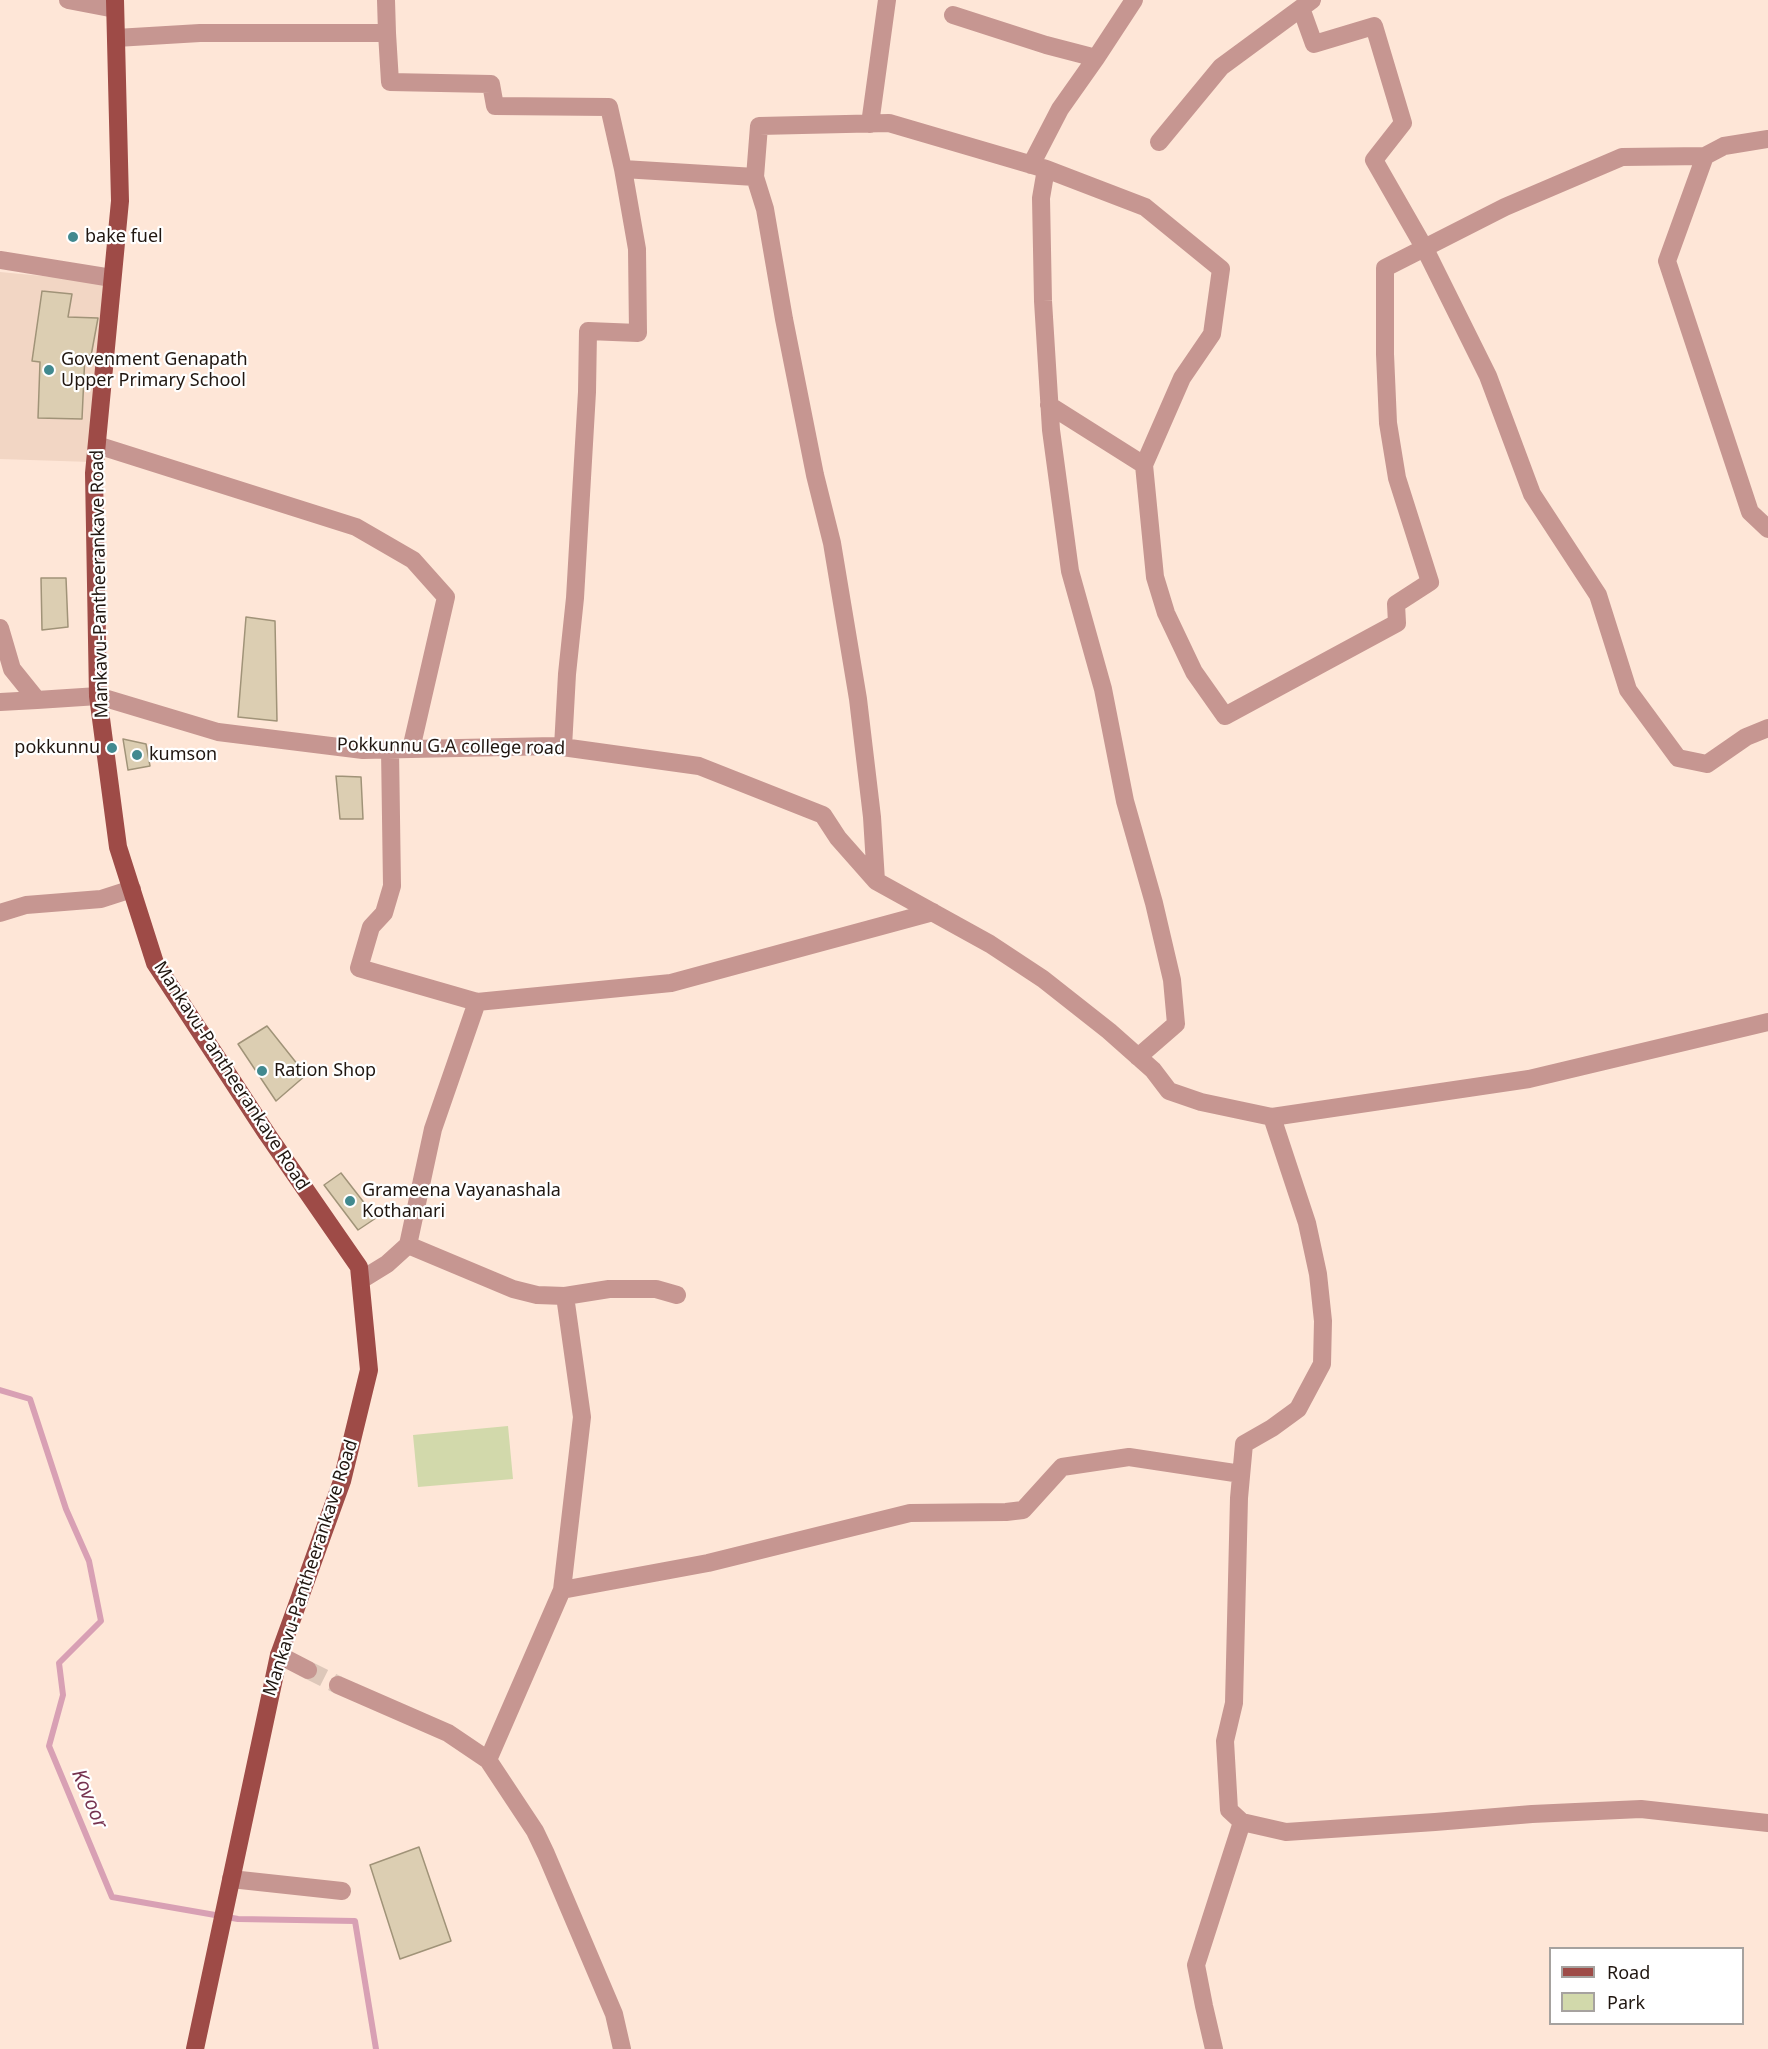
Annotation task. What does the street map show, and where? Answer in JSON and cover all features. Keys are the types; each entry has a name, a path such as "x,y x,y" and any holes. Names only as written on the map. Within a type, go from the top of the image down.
{"main road":[{"name":"Mankavu-Pantheerankave Road","path":"115,4 120,201 94,473 98,696 118,847 155,963 267,1134 359,1268 369,1370 342,1481 279,1655 195,2049"}],"street":[{"path":"68,0 115,4"},
{"path":"386,0 390,82 491,84 495,106 609,107 637,249 638,333 588,331 587,392 575,598 567,674 563,747"},
{"path":"870,124 887,0"},
{"path":"1134,0 1059,109 1038,167 1041,198 1042,301 1049,405 1070,571 1103,689 1125,801 1154,903 1172,980 1176,1024 1138,1057"},
{"path":"1159,142 1221,67 1307,4 1314,44 1374,26 1403,123 1374,160 1425,249 1488,376 1532,494 1598,595 1628,690 1678,758 1707,764 1746,737 1768,728"},
{"path":"953,15 1046,45 1096,58"},
{"path":"116,38 200,33 387,33"},
{"path":"876,881 872,817 858,699 832,543 815,475 765,209 755,177 759,126 889,123 1038,167 1144,207 1221,269 1212,334 1182,378 1144,465 1155,577 1166,613 1194,672 1225,716 1397,623 1396,604 1430,582 1397,478 1388,423 1384,354 1385,268 1505,207 1622,157 1706,156 1724,146 1768,139"},
{"path":"1706,156 1667,261 1750,512 1768,529"},
{"path":"623,169 755,177"},
{"path":"0,260 112,278"},
{"path":"1049,405 1144,465"},
{"path":"97,445 356,527 412,560 446,597 411,749"},
{"path":"0,628 12,669 37,700"},
{"path":"0,702 98,696"},
{"name":"Pokkunnu G.A college road","path":"98,696 218,732 363,750 563,747 699,766 823,815 838,838 876,881 990,944 1043,979 1109,1031 1153,1070 1169,1091 1201,1102 1272,1117"},
{"path":"390,749 392,886 384,913 371,927 359,968 477,1002 671,983 933,912"},
{"path":"0,912 26,905 101,899 132,889"},
{"path":"361,1280 387,1264 408,1245 434,1129 477,1002"},
{"path":"1768,1022 1529,1079 1272,1117 1307,1223 1318,1274 1323,1321 1322,1364 1298,1409 1272,1428 1244,1444 1239,1498 1234,1703 1225,1741 1229,1810 1242,1822 1286,1832 1532,1814 1641,1809 1768,1823"},
{"path":"408,1245 513,1289 537,1295 565,1296 609,1289 656,1289 677,1294"},
{"path":"488,1760 562,1590 582,1417 565,1296"},
{"path":"562,1590 708,1563 910,1513 1023,1510 1062,1467 1129,1457 1241,1474"},
{"path":"279,1655 308,1670"},
{"path":"338,1685 448,1733 488,1760 535,1831 614,2014 622,2049"},
{"path":"1214,2049 1196,1965 1242,1822"},
{"path":"230,1884 342,1891"}],"shaded area":[{"name":"Govenment Genapath Upper Primary School","path":"0,272 106,282 91,462 0,459"}],"green space":[{"path":"508,1426 513,1479 418,1487 413,1435"}],"building":[{"path":"42,291 72,294 68,317 98,318 91,356 85,354 82,419 38,418 40,362 32,361"},
{"path":"41,578 66,578 68,627 42,630"},
{"path":"246,617 275,621 277,721 238,717"},
{"name":"kumson","path":"123,739 146,744 150,766 128,770"},
{"path":"336,776 361,777 363,819 340,819"},
{"path":"267,1026 306,1075 276,1101 238,1044"},
{"name":"Grameena Vayanashala Kothanari","path":"341,1173 376,1218 358,1230 324,1185"},
{"path":"419,1847 451,1941 400,1959 370,1865"}],"waterway":[{"name":"Kovoor","path":"0,1390 30,1399 66,1509 89,1561 101,1621 59,1663 63,1695 49,1746 112,1897 238,1919 355,1921 376,2049"}],"tunnel":[{"path":"308,1670 338,1685"}],"place":[{"name":"bake fuel","path":"73,237"},
{"name":"Govenment Genapath Upper Primary School","path":"49,370"},
{"name":"pokkunnu","path":"112,748"},
{"name":"kumson","path":"137,755"},
{"name":"Ration Shop","path":"262,1071"},
{"name":"Grameena Vayanashala Kothanari","path":"350,1201"}]}
